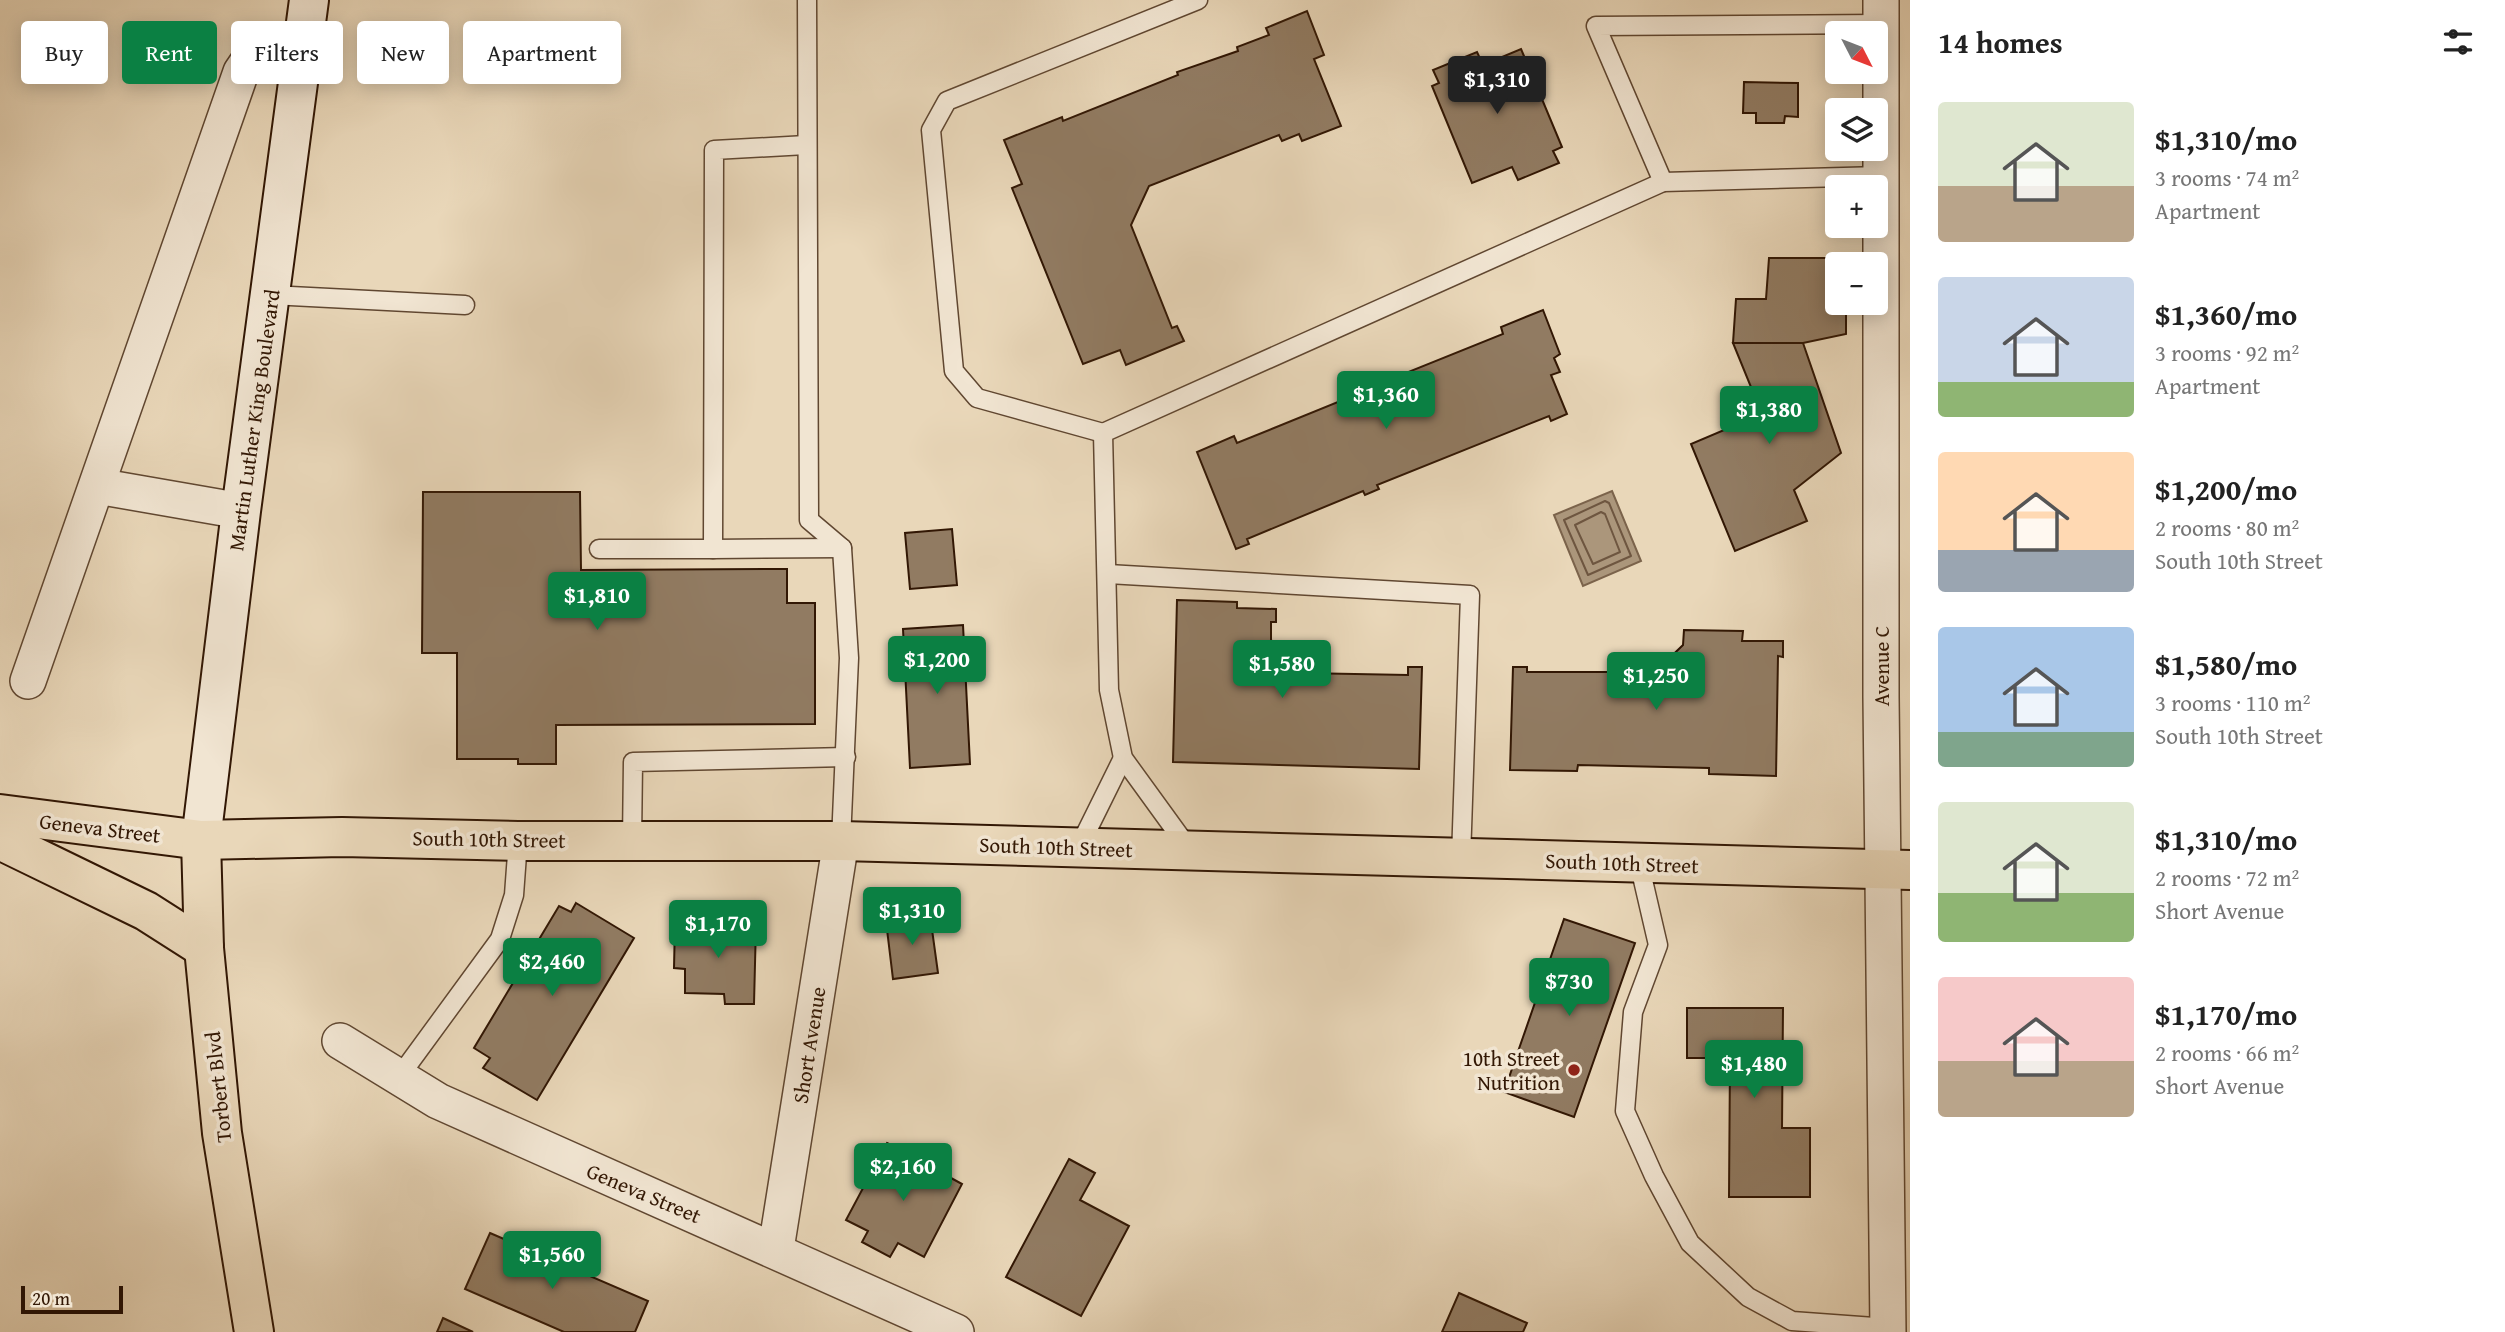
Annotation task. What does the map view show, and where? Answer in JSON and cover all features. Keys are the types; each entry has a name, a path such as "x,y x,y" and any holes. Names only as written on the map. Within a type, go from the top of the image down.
{"main road":[{"name":"Martin Luther King Boulevard","path":"307,21 309,0"},
{"name":"Martin Luther King Boulevard","path":"201,840 241,511 300,84"},
{"name":"Geneva Street","path":"0,814 201,840"},
{"name":"South 10th Street","path":"201,840 342,837 517,841 841,841 1896,870"},
{"path":"0,840 146,911 204,948"},
{"name":"Torbert Blvd","path":"201,840 204,948 222,1133 254,1332"}],"street":[{"name":"Avenue C","path":"1881,12 1881,175"},
{"path":"28,681 236,84"},
{"name":"Avenue C","path":"1882,238 1896,870 1888,1330"},
{"path":"97,486 241,511"},
{"name":"Short Avenue","path":"776,1249 841,841"},
{"name":"Geneva Street","path":"340,1041 438,1101 565,1160 776,1249 956,1332"}],"lane":[{"path":"807,0 808,520 842,548 849,657 841,841"},
{"path":"1198,0 947,102 931,130 954,371 977,398 1103,433 1662,182 1825,178"},
{"path":"1662,182 1596,26 1881,12"},
{"path":"713,549 714,150 806,145"},
{"path":"271,295 466,305"},
{"path":"1103,433 1109,690 1123,758 1189,850"},
{"path":"599,549 842,548"},
{"path":"1108,573 1470,595 1461,858"},
{"path":"632,841 633,762 846,757"},
{"path":"1079,847 1123,758"},
{"path":"399,1077 500,939 514,895 517,841"},
{"path":"1639,863 1658,945 1633,1012 1625,1111 1654,1176 1690,1243 1748,1297 1792,1321 1888,1330"}],"water":[{"path":"1612,491 1641,561 1583,586 1554,515"}],"building":[{"path":"1307,11 1324,55 1314,59 1341,126 1302,141 1299,134 1282,141 1279,135 1149,186 1131,225 1172,328 1177,326 1184,341 1126,365 1120,350 1083,364 1012,188 1022,184 1004,140 1062,117 1063,121 1178,75 1177,72 1238,51 1237,47 1269,35 1266,28"},
{"path":"1521,49 1562,147 1553,151 1559,163 1518,180 1512,167 1472,183 1432,86 1439,83 1433,70 1477,52 1483,65"},
{"path":"1744,82 1798,83 1798,117 1785,116 1784,123 1756,123 1756,113 1743,113"},
{"path":"1769,258 1825,258 1825,315 1846,315 1846,334 1803,343 1733,343 1736,299 1766,299"},
{"path":"1543,310 1560,354 1554,358 1560,372 1551,375 1567,414 1551,421 1549,416 1377,485 1379,489 1365,495 1363,491 1247,539 1249,544 1236,549 1197,452 1234,436 1237,443 1343,400 1341,395 1353,390 1354,394 1503,334 1501,327"},
{"path":"1733,343 1803,343 1841,453 1794,490 1807,521 1735,551 1691,444 1762,414"},
{"path":"423,492 580,492 581,570 787,569 787,603 815,603 815,724 556,725 556,764 518,764 518,759 457,759 457,653 422,653"},
{"path":"952,529 957,585 910,589 905,533"},
{"path":"1177,600 1237,602 1237,608 1276,609 1276,622 1271,622 1271,640 1301,673 1408,675 1408,667 1422,667 1419,769 1173,762"},
{"path":"963,625 970,764 910,768 903,629"},
{"path":"1684,630 1743,631 1742,641 1783,641 1783,657 1778,656 1776,776 1709,774 1709,768 1578,765 1577,771 1510,770 1513,667 1527,667 1527,672 1655,672 1683,645"},
{"path":"576,903 634,938 537,1100 483,1068 490,1058 474,1048 559,906 571,912"},
{"path":"930,915 938,973 893,979 886,921"},
{"path":"1564,919 1635,943 1574,1117 1504,1092"},
{"path":"675,923 756,924 754,1004 725,1004 724,994 685,993 685,969 674,968"},
{"path":"1687,1008 1783,1008 1782,1128 1810,1128 1810,1197 1729,1197 1730,1058 1687,1058"},
{"path":"887,1143 962,1184 924,1257 898,1243 890,1257 862,1242 868,1231 846,1220"},
{"path":"1069,1159 1095,1173 1080,1200 1129,1226 1081,1316 1006,1277"},
{"path":"490,1233 648,1301 635,1332 564,1332 465,1289"},
{"path":"1459,1293 1527,1323 1523,1332 1442,1332"},
{"path":"443,1318 473,1332 437,1332"}],"place":[{"name":"10th Street Nutrition","path":"1574,1070"}]}
